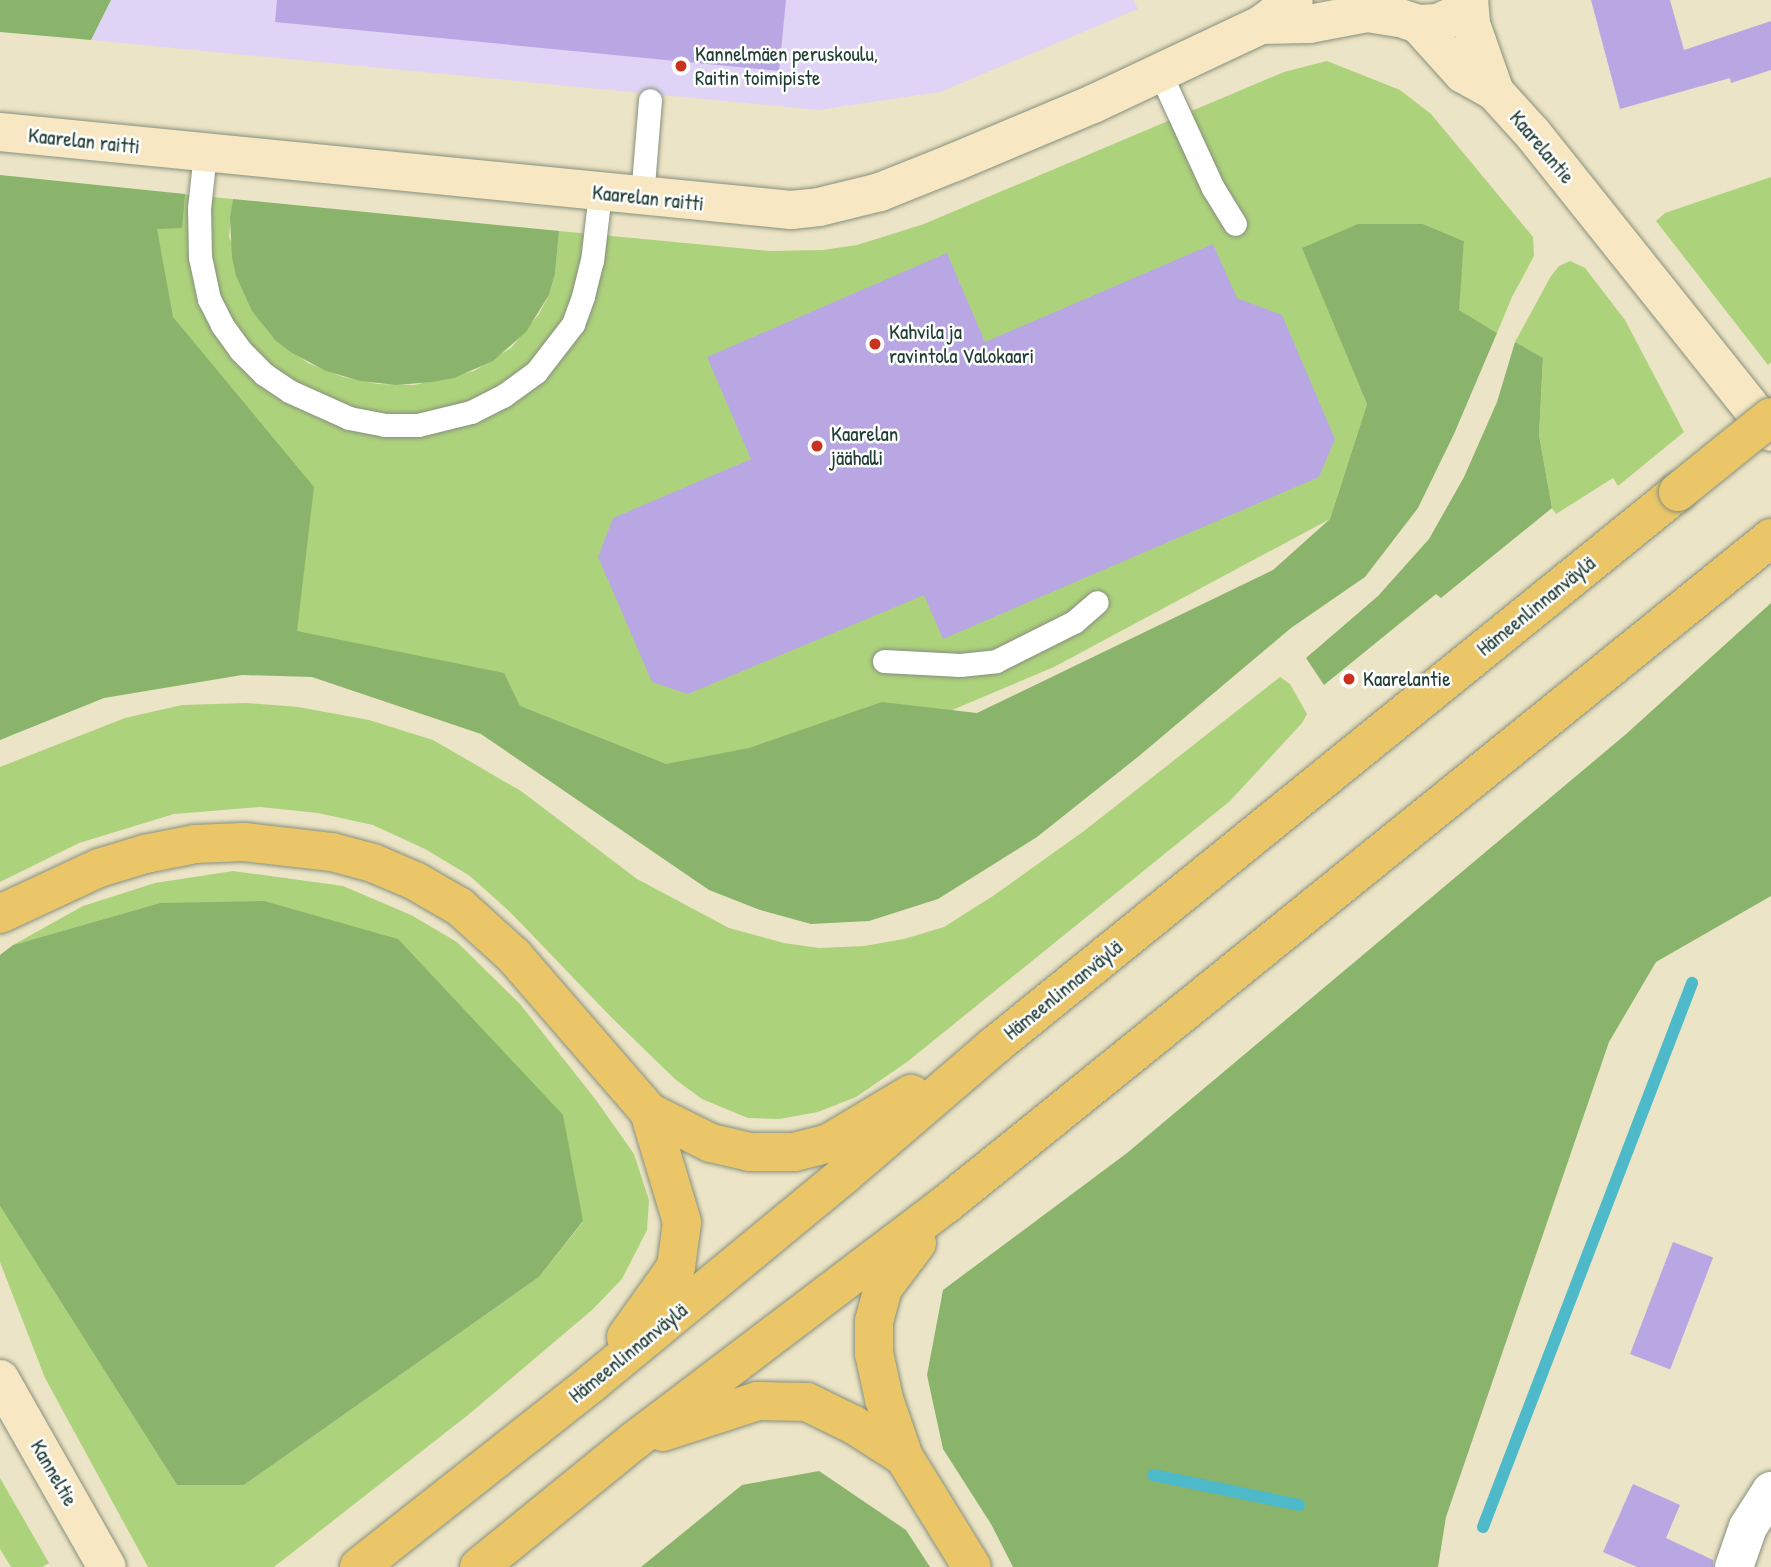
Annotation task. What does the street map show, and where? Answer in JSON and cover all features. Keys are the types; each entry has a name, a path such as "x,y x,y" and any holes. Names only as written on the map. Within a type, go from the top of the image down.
{"highway":[{"name":"Hämeenlinnanväylä","path":"359,1567 593,1382 844,1175 994,1046 1771,417"},
{"path":"479,1567 634,1441 945,1205 1771,538"},
{"path":"0,914 99,868 145,854 195,844 244,842 291,846 373,863 415,881 460,907 496,939 514,956 649,1112 710,1143 750,1152 794,1152 827,1144 994,1046"},
{"path":"593,1382 676,1267 682,1222 673,1184 649,1112"},
{"path":"945,1205 883,1288 874,1321 877,1364 904,1457 972,1567"},
{"path":"634,1441 758,1401 807,1402 854,1425 904,1457"}],"main road":[{"name":"Kaarelan raitti","path":"0,132 452,174 600,193 791,210 851,200 955,162 1261,26 1294,0"},
{"path":"1400,14 1447,20 1469,0"},
{"name":"Kaarelantie","path":"1469,0 1471,24 1495,92"},
{"name":"Kaarelan raitti","path":"1261,26 1309,24 1367,13 1400,14"},
{"name":"Kaarelantie","path":"1400,14 1463,74 1495,92 1616,234 1771,432"},
{"name":"Kanneltie","path":"0,1379 107,1567"}],"street":[{"path":"1734,1567 1748,1527 1771,1491"}],"lane":[{"path":"1160,73 1213,188 1235,224"},
{"path":"642,197 650,100"},
{"path":"205,153 199,208 201,265 209,299 222,325 248,358 289,391 349,418 385,425 418,425 471,412 503,396 536,372 573,324 592,261 600,193"},
{"path":"884,661 960,665 996,661 1074,622 1097,602"}],"shaded area":[{"name":"Kannelmäen peruskoulu, Raitin toimipiste","path":"111,0 1133,0 1138,9 940,92 818,110 91,40"}],"green space":[{"path":"0,0 111,0 91,40 0,32"},
{"name":"Kaarelan jäähalli","path":"1327,61 1400,90 1431,114 1533,237 1534,256 1497,333 1458,310 1464,241 1423,224 1303,248 1367,404 1330,519 1054,667 838,758 690,797 269,659 173,317 102,187 233,199 229,237 276,341 308,363 343,377 378,384 414,385 474,371 511,348 539,314 549,295 555,274 559,231 770,251 823,250 857,245 924,224 1284,72"},
{"path":"0,175 185,194 182,228 157,229 173,317 314,487 297,631 504,673 520,706 666,764 749,748 882,702 977,713 1273,570 1330,519 1367,404 1302,248 1358,224 1423,224 1464,241 1459,310 1497,333 1454,434 1418,508 1365,577 1291,628 1139,756 1037,837 938,899 869,921 811,924 760,910 709,890 481,734 312,677 242,675 104,698 0,740"},
{"path":"1771,177 1771,362 1768,365 1656,221 1665,213"},
{"path":"233,199 559,231 555,274 549,295 526,332 493,361 454,378 432,382 396,385 360,381 326,371 292,353 276,341 252,311 236,276 232,257 230,218"},
{"path":"1570,261 1585,268 1625,320 1684,432 1618,486 1613,478 1556,514 1552,508 1539,435 1543,359 1515,342 1551,276 1559,266"},
{"path":"1515,342 1543,358 1539,435 1552,508 1441,598 1436,594 1324,685 1306,658 1378,596 1429,539 1464,477 1497,402"},
{"path":"1771,603 1771,896 1656,962 1609,1042 1446,1517 1438,1567 1013,1567 991,1524 943,1449 927,1375 943,1290 1127,1153 1625,735"},
{"path":"1280,677 1290,684 1307,714 1302,723 1230,801 907,1062 856,1097 818,1112 779,1119 748,1118 702,1099 676,1080 511,913 470,876 425,849 373,825 318,813 260,807 174,814 79,843 0,882 0,767 125,718 182,705 246,703 298,707 369,720 433,740 521,791 637,879 729,928 784,943 819,948 864,946 904,939 944,927 993,896 1084,831"},
{"path":"233,871 343,886 411,915 457,942 520,1004 596,1100 634,1154 649,1200 647,1230 622,1279 592,1310 468,1415 274,1567 148,1567 45,1378 0,1262 0,1206 177,1485 244,1485 539,1277 583,1222 160,903 13,945 83,906 155,883"},
{"path":"264,901 398,939 563,1115 583,1221 539,1277 244,1485 177,1485 0,1206 0,955 13,945 160,903"},
{"path":"819,1471 906,1530 930,1567 641,1567 742,1485"},
{"path":"0,1478 49,1563 42,1567 11,1567 0,1549"}],"building":[{"path":"277,0 786,0 779,71 275,22"},
{"path":"1591,0 1670,0 1684,50 1771,21 1771,70 1731,83 1730,78 1620,109"},
{"path":"1213,244 1237,298 1282,315 1335,439 1319,477 943,639 924,595 688,694 652,682 598,557 613,518 751,459 707,357 947,253 985,342"},
{"path":"1673,1242 1713,1257 1670,1369 1630,1354"},
{"path":"1633,1484 1680,1505 1666,1538 1713,1560 1713,1567 1637,1567 1603,1552"}],"waterway":[{"path":"1483,1527 1692,983"},
{"path":"1153,1475 1299,1505"}],"place":[{"name":"Kannelmäen peruskoulu, Raitin toimipiste","path":"681,66"},
{"name":"Kahvila ja ravintola Valokaari","path":"875,344"},
{"name":"Kaarelan jäähalli","path":"817,446"},
{"name":"Kaarelantie","path":"1349,679"}]}
